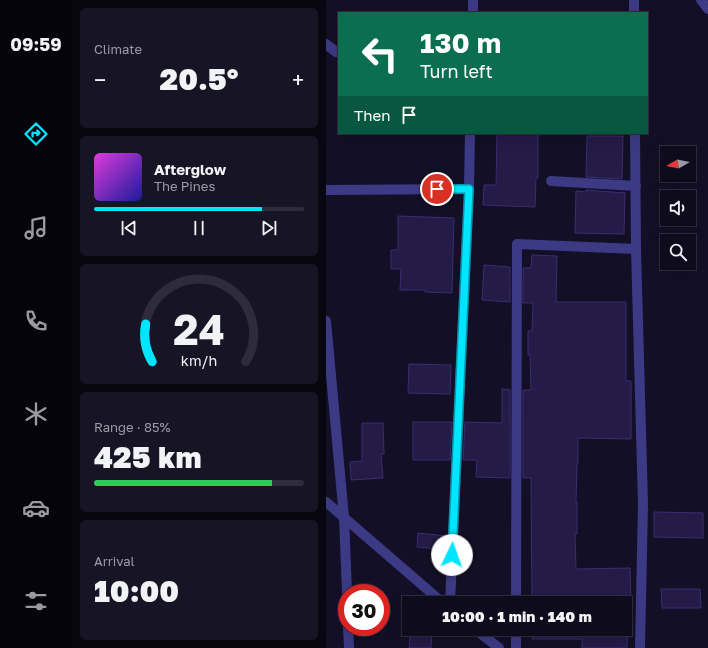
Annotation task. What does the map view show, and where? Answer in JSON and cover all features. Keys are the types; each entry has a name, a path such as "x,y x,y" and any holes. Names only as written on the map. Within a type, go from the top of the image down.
{"street":[{"path":"473,0 473,12"},
{"path":"634,0 634,12"},
{"path":"701,0 708,9"},
{"path":"326,44 338,52"},
{"path":"450,596 469,189 470,134"},
{"path":"635,134 642,504 640,648"},
{"path":"551,181 636,186"},
{"path":"326,190 469,189"},
{"path":"516,596 517,244 636,249"},
{"path":"326,321 344,517 347,584"},
{"path":"326,502 435,596"},
{"path":"348,636 349,648"},
{"path":"484,636 499,648"},
{"path":"516,636 516,648"}],"building":[{"path":"497,134 538,134 538,178 536,178 535,207 483,205 484,185 496,185"},
{"path":"587,136 623,136 622,179 586,177"},
{"path":"586,190 625,193 624,234 575,233 576,191 586,192"},
{"path":"398,216 454,218 452,293 425,292 425,290 400,290 401,269 391,269 391,250 398,250"},
{"path":"532,255 557,256 556,302 626,302 626,381 631,381 631,439 578,438 576,502 577,534 575,534 576,569 630,568 631,596 532,596 531,478 523,478 523,390 531,390 530,355 528,355 528,331 532,331 533,303 523,303 523,268 531,268"},
{"path":"484,265 510,267 510,302 482,300"},
{"path":"409,364 451,365 450,394 408,393"},
{"path":"502,389 510,390 510,478 476,477 477,460 463,460 465,422 502,423"},
{"path":"413,422 452,422 450,460 413,460"},
{"path":"362,423 383,423 384,454 381,454 383,478 351,480 350,462 362,461"},
{"path":"654,512 703,513 703,538 654,537"},
{"path":"418,533 447,536 446,550 417,547"},
{"path":"661,589 700,589 701,608 662,608"},
{"path":"410,636 432,636 431,648 409,648"},
{"path":"532,636 627,636 627,648 582,648 582,639 532,639"}],"route":[{"path":"437,189 469,189 452,555"}]}
